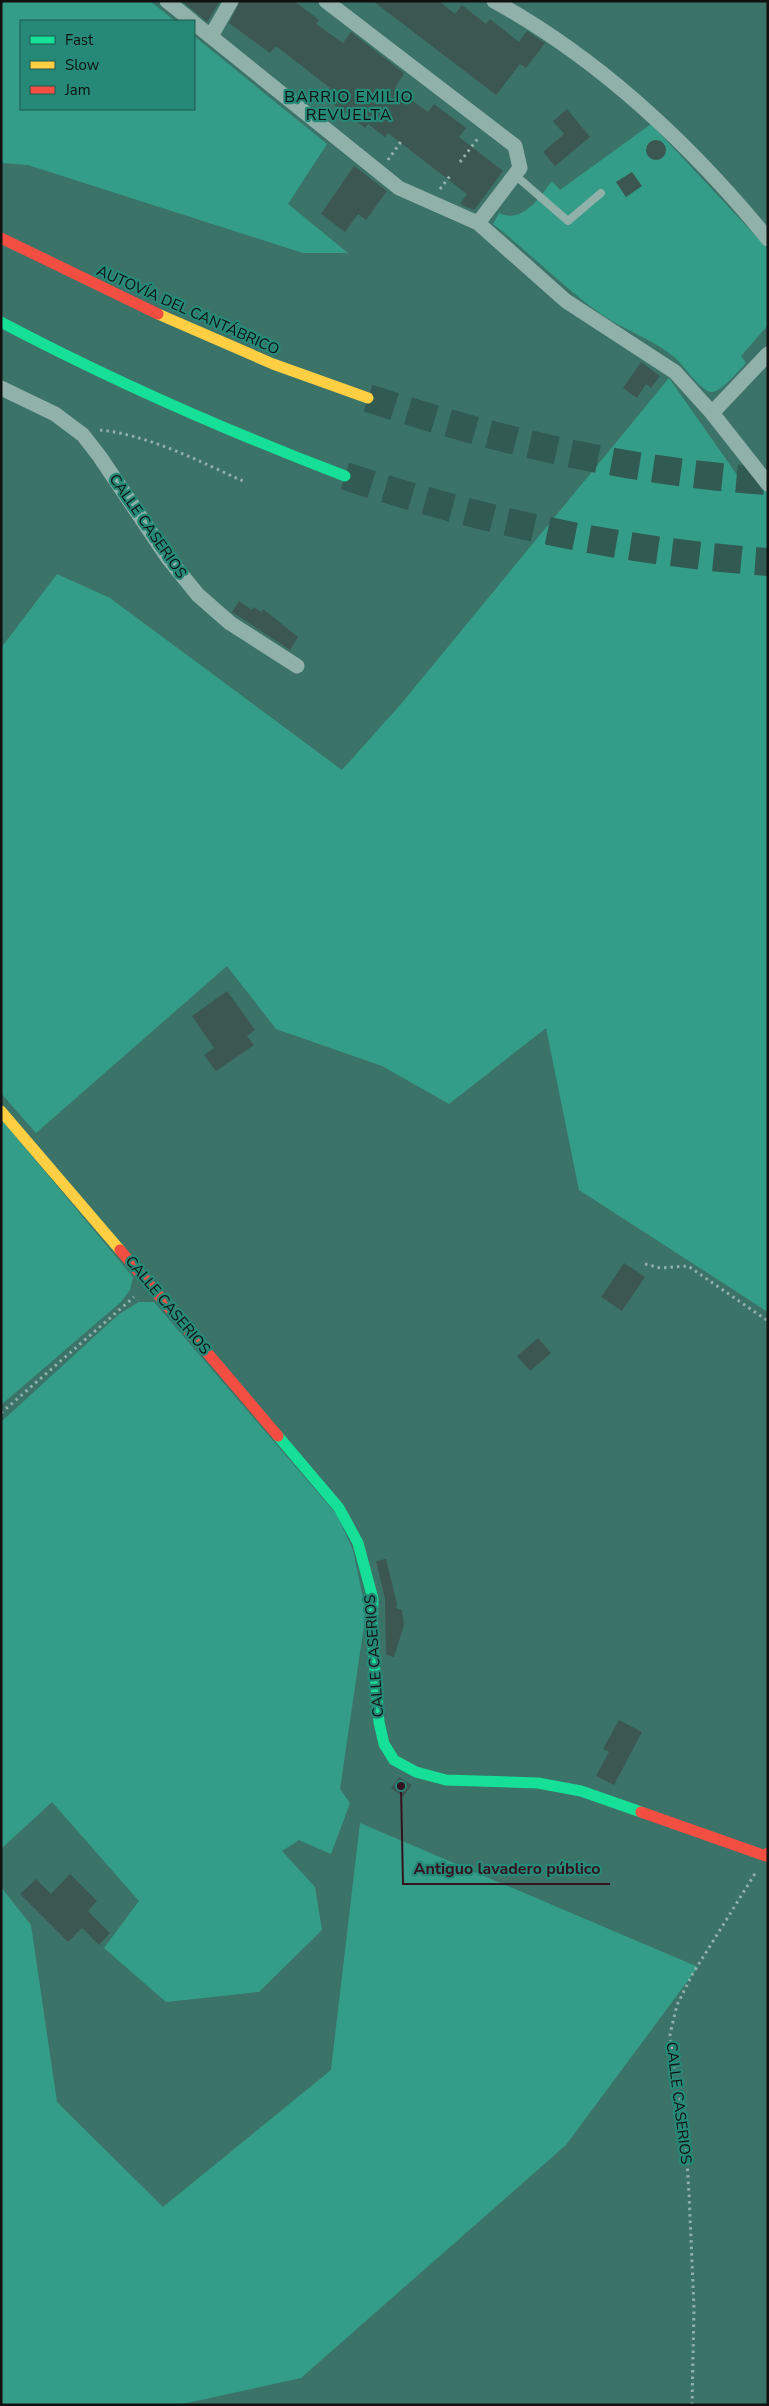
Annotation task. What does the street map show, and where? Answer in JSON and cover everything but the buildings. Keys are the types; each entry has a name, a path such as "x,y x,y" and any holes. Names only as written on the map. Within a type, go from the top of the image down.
{"main road":[{"name":"AUTOVÍA DEL CANTÁBRICO","path":"1,238 195,333 279,368 368,398"},
{"path":"1,322 178,409 346,476"},
{"name":"CALLE CASERIOS","path":"1,1111 339,1508 358,1543 373,1599 372,1634 379,1722 384,1744 394,1760 416,1772 446,1780 538,1783 581,1791 767,1854"}],"street":[{"path":"167,1 191,20"},
{"path":"210,36 231,1"},
{"path":"326,1 515,146 520,168 478,224"},
{"path":"497,2 569,48 629,94 668,129 768,239"},
{"path":"195,24 399,188 478,224 566,301 675,372 712,413 768,484"},
{"path":"712,413 768,354"},
{"name":"CALLE CASERIOS","path":"1,388 56,414 74,427 100,457 168,558 194,591 221,616 297,666"}],"lane":[{"path":"515,175 568,221 602,193"}],"path":[{"path":"460,162 488,126"},
{"path":"379,172 402,140"},
{"path":"74,427 107,430 133,437 188,457 245,482"},
{"path":"645,1264 660,1268 688,1266 768,1321"},
{"path":"1,1413 149,1283"},
{"name":"CALLE CASERIOS","path":"692,2405 694,2308 689,2194 685,2127 670,2034 677,2005 692,1975 767,1854"}],"green space":[{"path":"1,1 150,1 174,20 20,20 20,110 195,110 195,37 327,144 288,204 348,253 303,253 28,165 1,163"},
{"path":"651,124 768,249 768,325 741,356 746,363 725,385 712,392 702,387 665,350 610,320 587,304 493,224 499,213 516,215 530,207 552,181 560,190"},
{"path":"669,378 749,492 768,478 768,1312 579,1190 546,1028 449,1104 382,1066 276,1029 227,966 36,1133 1,1093 1,648 57,574 110,598 342,770 401,704"},
{"path":"1,1119 133,1277 130,1290 121,1302 1,1405"},
{"path":"139,1302 154,1302 337,1515 353,1550 366,1612 340,1789 350,1803 331,1854 299,1840 282,1851 315,1887 322,1930 259,1992 166,2002 104,1948 139,1901 52,1802 1,1849 1,1422 119,1314"},
{"path":"360,1823 698,1967 566,2145 301,2378 178,2405 1,2405 1,1887 31,1925 57,2102 163,2207 331,2070"}],"tunnel":[{"path":"368,398 466,428 565,452 666,470 768,481"},
{"path":"345,476 449,507 554,532 660,551 768,562"}],"traffic: fast":[{"path":"1,322 85,365 171,404 345,476"},
{"path":"278,1436 339,1508 358,1543 373,1599 372,1634 379,1722 384,1744 394,1760 416,1772 446,1780 538,1783 581,1791 641,1812"}],"traffic: slow":[{"path":"158,314 273,364 368,398"},
{"path":"1,1111 120,1250"}],"traffic: jam":[{"path":"1,238 158,314"},
{"path":"120,1250 278,1436"},
{"path":"641,1812 766,1856 768,1853"}],"place":[{"name":"Antiguo lavadero público","path":"401,1786"}],"district":[{"name":"BARRIO EMILIO REVUELTA","path":"349,105"}]}
